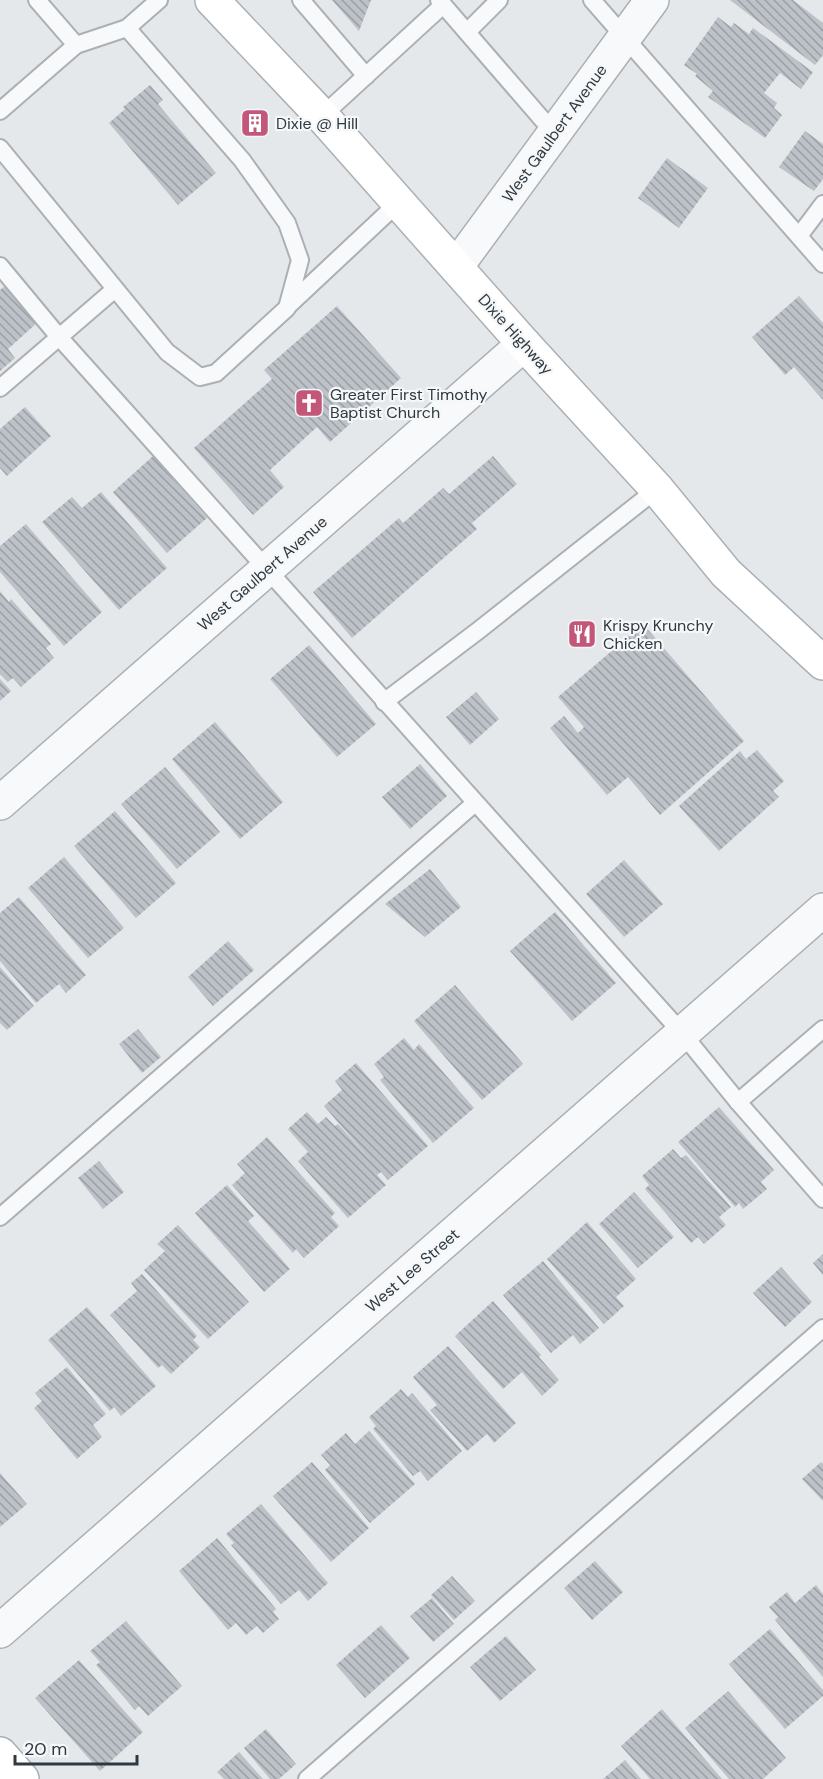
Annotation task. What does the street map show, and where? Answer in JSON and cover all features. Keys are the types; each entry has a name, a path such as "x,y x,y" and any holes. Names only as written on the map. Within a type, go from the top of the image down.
{"street":[{"name":"Dixie Highway","path":"212,0 322,116 524,344 657,489 726,573 823,663"},
{"name":"West Gaulbert Avenue","path":"456,267 651,0"},
{"name":"West Gaulbert Avenue","path":"0,803 524,344"},
{"name":"West Lee Street","path":"0,1631 823,910"},
{"path":"0,1754 22,1779"}],"lane":[{"path":"38,0 76,45"},
{"path":"0,111 76,45 127,28 159,0"},
{"path":"301,0 366,76"},
{"path":"467,32 500,0"},
{"path":"592,0 823,264"},
{"path":"322,116 441,2 554,133"},
{"path":"127,28 242,160 287,223 300,260 287,308"},
{"path":"0,148 167,352 200,377 216,373 399,202"},
{"path":"799,236 823,204"},
{"path":"0,266 59,337 682,1033 738,1102 823,1199"},
{"path":"0,388 115,289"},
{"path":"384,702 657,489"},
{"path":"0,1217 474,803"},
{"path":"738,1102 823,1029"},
{"path":"307,1779 823,1328"}],"building":[{"path":"332,0 371,0 359,31"},
{"path":"730,0 793,0 823,23 823,55 815,65"},
{"path":"718,17 731,27 734,23 749,34 753,28 813,72 801,89 780,73 764,93 777,103 774,108 782,115 765,138 708,97 713,91 695,76 697,74 684,65"},
{"path":"150,85 163,100 158,104 216,173 178,205 109,123 125,109 123,107"},
{"name":"Dixie @ Hill","path":"250,109 268,130 261,136 243,115"},
{"path":"805,131 823,144 823,179 814,191 779,167"},
{"path":"667,158 708,188 679,228 638,198"},
{"path":"6,285 38,322 8,349 15,358 0,371 0,290"},
{"path":"799,296 823,323 823,400 794,367 785,375 752,337"},
{"name":"Greater First Timothy Baptist Church","path":"337,306 401,378 330,442 317,427 270,470 284,487 253,515 194,448 272,379 264,370"},
{"path":"25,407 51,436 7,476 0,468 0,429"},
{"path":"153,456 207,518 167,553 113,492"},
{"path":"493,456 517,484 472,523 477,529 352,638 313,592 399,518 403,523 443,488 449,494"},
{"path":"101,492 167,568 119,610 42,522 72,497 82,508"},
{"path":"26,524 102,612 64,646 0,572 0,546"},
{"path":"0,591 9,602 11,599 51,644 46,648 54,658 21,687 13,678 8,682 0,674"},
{"path":"643,624 744,741 660,815 628,777 607,795 550,728 564,716 578,733 584,727 558,697"},
{"path":"309,645 376,724 337,757 270,679"},
{"path":"0,679 11,691 0,701"},
{"path":"476,692 499,719 470,745 446,717"},
{"path":"215,722 283,802 240,839 172,759"},
{"path":"757,750 784,781 773,791 779,797 719,851 679,806 740,751 746,759"},
{"path":"420,764 447,796 410,829 382,797"},
{"path":"165,767 220,832 177,869 121,804"},
{"path":"115,811 176,883 136,918 74,846"},
{"path":"64,857 124,928 88,958 28,888"},
{"path":"624,860 663,904 624,937 586,894"},
{"path":"430,869 461,907 425,937 385,904"},
{"path":"19,897 86,975 66,993 59,984 36,1003 0,961 0,913"},
{"path":"555,912 616,983 572,1021 510,951"},
{"path":"228,941 254,970 213,1006 188,977"},
{"path":"0,967 34,1006 7,1030 0,1023"},
{"path":"455,985 523,1064 482,1100 414,1021"},
{"path":"138,1029 161,1057 142,1073 119,1044"},
{"path":"404,1038 414,1050 419,1044 474,1108 433,1143 380,1080 384,1077 374,1064"},
{"path":"356,1063 428,1146 388,1180 381,1172 377,1175 386,1185 348,1218 298,1161 308,1152 288,1129 307,1112 318,1124 326,1117 335,1126 338,1124 373,1163 324,1106 342,1090 335,1081"},
{"path":"719,1107 774,1170 761,1182 767,1189 743,1209 739,1203 735,1207 678,1142"},
{"path":"267,1137 335,1213 331,1217 339,1226 304,1258 296,1249 293,1253 232,1185 245,1173 237,1164"},
{"path":"673,1149 681,1158 686,1155 731,1207 719,1217 726,1225 704,1244 698,1237 691,1243 645,1189 649,1185 642,1176"},
{"path":"99,1161 124,1192 103,1209 78,1178"},
{"path":"227,1185 254,1216 248,1221 290,1269 264,1292 195,1213"},
{"path":"634,1192 674,1237 638,1268 599,1224"},
{"path":"587,1222 636,1279 616,1297 624,1306 604,1324 547,1259"},
{"path":"178,1225 249,1302 208,1339 144,1270 165,1251 157,1244"},
{"path":"823,1254 823,1275 813,1263"},
{"path":"543,1261 599,1328 580,1344 573,1335 551,1353 503,1295"},
{"path":"781,1267 812,1302 785,1327 753,1293"},
{"path":"142,1274 197,1336 193,1340 200,1347 171,1374 162,1365 158,1368 110,1315 137,1291 131,1283"},
{"path":"493,1301 541,1355 539,1357 559,1380 542,1396 522,1372 503,1389 455,1336"},
{"path":"87,1307 156,1386 121,1416 114,1407 110,1411 48,1340"},
{"path":"448,1346 516,1423 494,1443 487,1434 467,1451 430,1410 437,1405 413,1377"},
{"path":"67,1367 106,1414 93,1425 102,1437 77,1459 34,1408 42,1401 35,1393"},
{"path":"401,1389 408,1397 412,1393 462,1451 428,1481 420,1471 413,1476 373,1429 376,1426 369,1417"},
{"path":"369,1431 415,1484 370,1523 325,1470 330,1465 321,1455 346,1433 355,1444"},
{"path":"312,1462 369,1528 331,1562 273,1496"},
{"path":"821,1462 823,1464 823,1501 802,1479"},
{"path":"0,1473 27,1504 0,1527"},
{"path":"261,1504 328,1583 308,1601 299,1590 281,1604 231,1545 234,1543 226,1534"},
{"path":"217,1538 276,1609 273,1612 279,1619 263,1633 257,1626 246,1635 236,1623 228,1630 179,1571"},
{"path":"595,1561 623,1592 592,1620 564,1588"},
{"path":"452,1576 475,1601 454,1620 431,1595"},
{"path":"816,1585 823,1594 823,1677 775,1620 778,1617 769,1607 787,1592 795,1603"},
{"path":"432,1598 454,1624 433,1642 410,1616"},
{"path":"126,1621 182,1686 148,1716 139,1706 135,1710 96,1665 100,1662 90,1651"},
{"path":"381,1625 410,1658 365,1698 336,1665"},
{"path":"770,1629 823,1690 823,1696 785,1729 729,1664"},
{"path":"506,1636 536,1670 500,1701 470,1667"},
{"path":"79,1660 143,1732 100,1771 35,1698"},
{"path":"728,1691 786,1758 763,1779 729,1779 685,1728"},
{"path":"662,1709 722,1779 650,1779 621,1746"},
{"path":"266,1729 296,1764 279,1779 270,1779 244,1748"},
{"path":"239,1752 263,1779 224,1779 217,1772"},
{"path":"625,1760 641,1779 603,1779"}],"place":[{"name":"Dixie @ Hill","path":"255,123"},
{"name":"Greater First Timothy Baptist Church","path":"309,403"},
{"name":"Krispy Krunchy Chicken","path":"582,634"}]}
